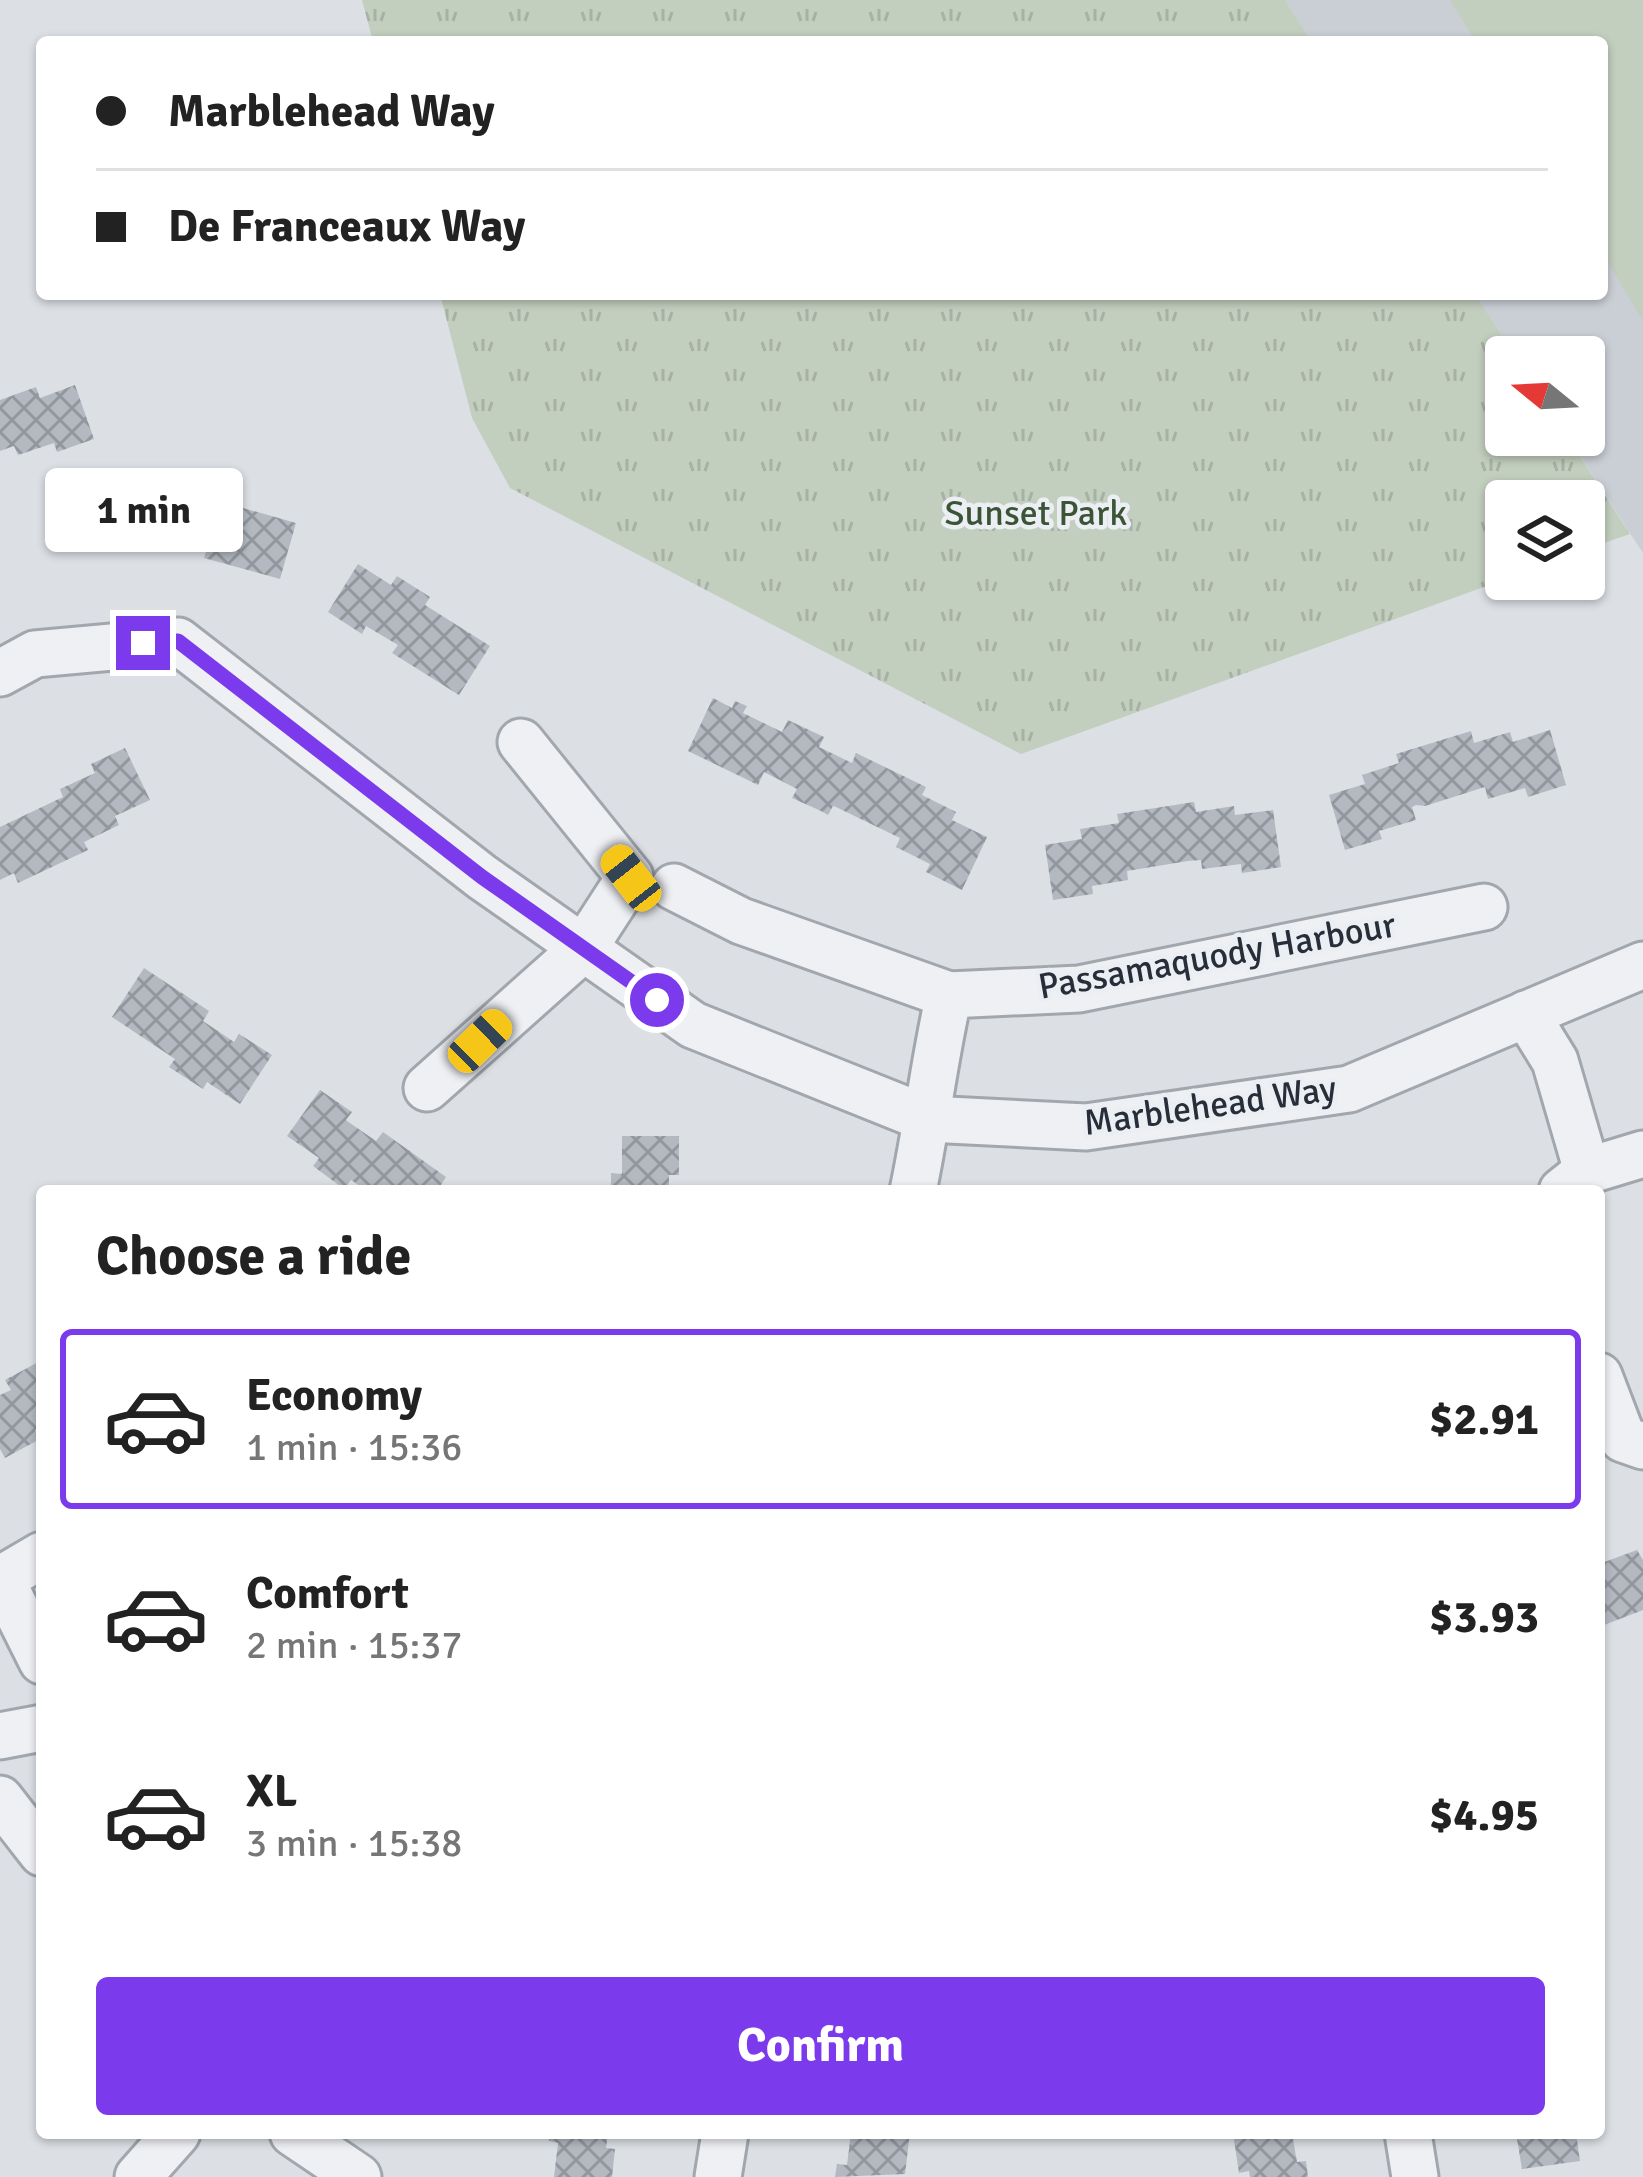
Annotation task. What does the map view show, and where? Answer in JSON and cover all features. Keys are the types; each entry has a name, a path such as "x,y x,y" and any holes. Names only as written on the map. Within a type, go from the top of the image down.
{"street":[{"name":"Marblehead Way","path":"0,673 34,654 178,641 404,819 694,1025 928,1119 1086,1127 1349,1089 1643,965"},
{"path":"427,1088 584,948 631,878 521,742"},
{"name":"Passamaquody Harbour","path":"674,886 741,921 949,994 1079,989 1484,907"},
{"path":"914,1185 928,1119 931,1072 949,994"},
{"path":"1526,1014 1555,1061 1575,1181 1643,1154"},
{"path":"1605,1392 1623,1439 1643,1446"},
{"path":"36,1559 2,1579 36,1649"},
{"path":"0,1736 36,1729"},
{"path":"0,1798 36,1845"},
{"path":"138,2177 172,2139"},
{"path":"302,2139 358,2177"},
{"path":"718,2177 724,2139"},
{"path":"1409,2139 1415,2177"}],"shaded area":[{"path":"1285,0 1643,0 1643,553 1605,495 1605,480 1595,480 1580,456 1605,456 1605,336 1502,336 1479,300 1608,300 1608,36 1308,36"}],"green space":[{"path":"362,0 1285,0 1308,36 371,36"},
{"path":"1450,0 1643,0 1643,321 1608,263 1608,36 1472,36"},
{"name":"Sunset Park","path":"442,300 1479,300 1502,336 1485,336 1485,456 1580,456 1595,480 1485,480 1485,587 1021,754 510,488 472,418"},
{"name":"Sunset Park","path":"1605,495 1630,534 1605,543"}],"building":[{"path":"75,385 94,439 57,452 54,443 18,455 14,446 0,451 0,400 36,387 40,398"},
{"path":"146,482 183,493 187,483 225,494 222,502 296,523 280,579 204,558 207,549 172,540 169,548 131,537"},
{"path":"358,564 391,585 397,576 430,597 425,605 490,646 459,695 392,653 398,645 366,626 362,634 328,612"},
{"path":"713,698 732,708 735,701 747,706 743,713 782,732 788,720 824,737 819,747 852,763 856,753 926,787 922,795 956,812 952,820 987,837 962,890 926,872 930,864 896,847 900,838 836,807 828,815 792,798 797,789 764,772 758,785 688,751"},
{"path":"1550,730 1566,785 1528,797 1525,788 1488,799 1485,787 1416,805 1412,807 1416,820 1379,831 1382,839 1345,850 1329,795 1365,784 1362,775 1399,763 1396,754 1471,731 1474,743 1510,732 1513,742"},
{"path":"125,748 150,800 115,816 119,825 84,842 88,850 18,883 14,873 0,880 0,827 63,797 60,789 95,773 91,764"},
{"path":"1194,802 1196,812 1234,806 1235,815 1273,810 1281,867 1242,873 1241,864 1202,869 1201,860 1188,861 1127,871 1128,880 1092,886 1093,894 1053,900 1045,845 1082,839 1080,829 1119,823 1117,814"},
{"path":"144,968 209,1011 203,1021 234,1042 239,1034 272,1055 240,1104 207,1082 203,1089 169,1067 175,1059 112,1017"},
{"path":"320,1090 352,1112 346,1120 376,1141 383,1132 446,1177 441,1185 358,1185 351,1180 339,1185 313,1166 319,1158 287,1136"},
{"path":"622,1136 679,1136 679,1175 669,1175 669,1185 611,1185 611,1173 622,1174"},
{"path":"36,1363 36,1441 5,1458 0,1449 0,1395 11,1390 5,1380"},
{"path":"1637,1550 1643,1560 1643,1610 1605,1625 1605,1562"},
{"path":"607,2139 606,2148 615,2149 612,2177 554,2177 558,2143 549,2141"},
{"path":"850,2139 909,2139 905,2174 835,2177 837,2164 847,2165"},
{"path":"1234,2139 1293,2139 1297,2162 1306,2161 1308,2177 1250,2177 1249,2171 1239,2173"},
{"path":"1517,2139 1577,2139 1580,2161 1522,2169"}],"route":[{"path":"143,643 178,641 404,819 657,1000"}]}
